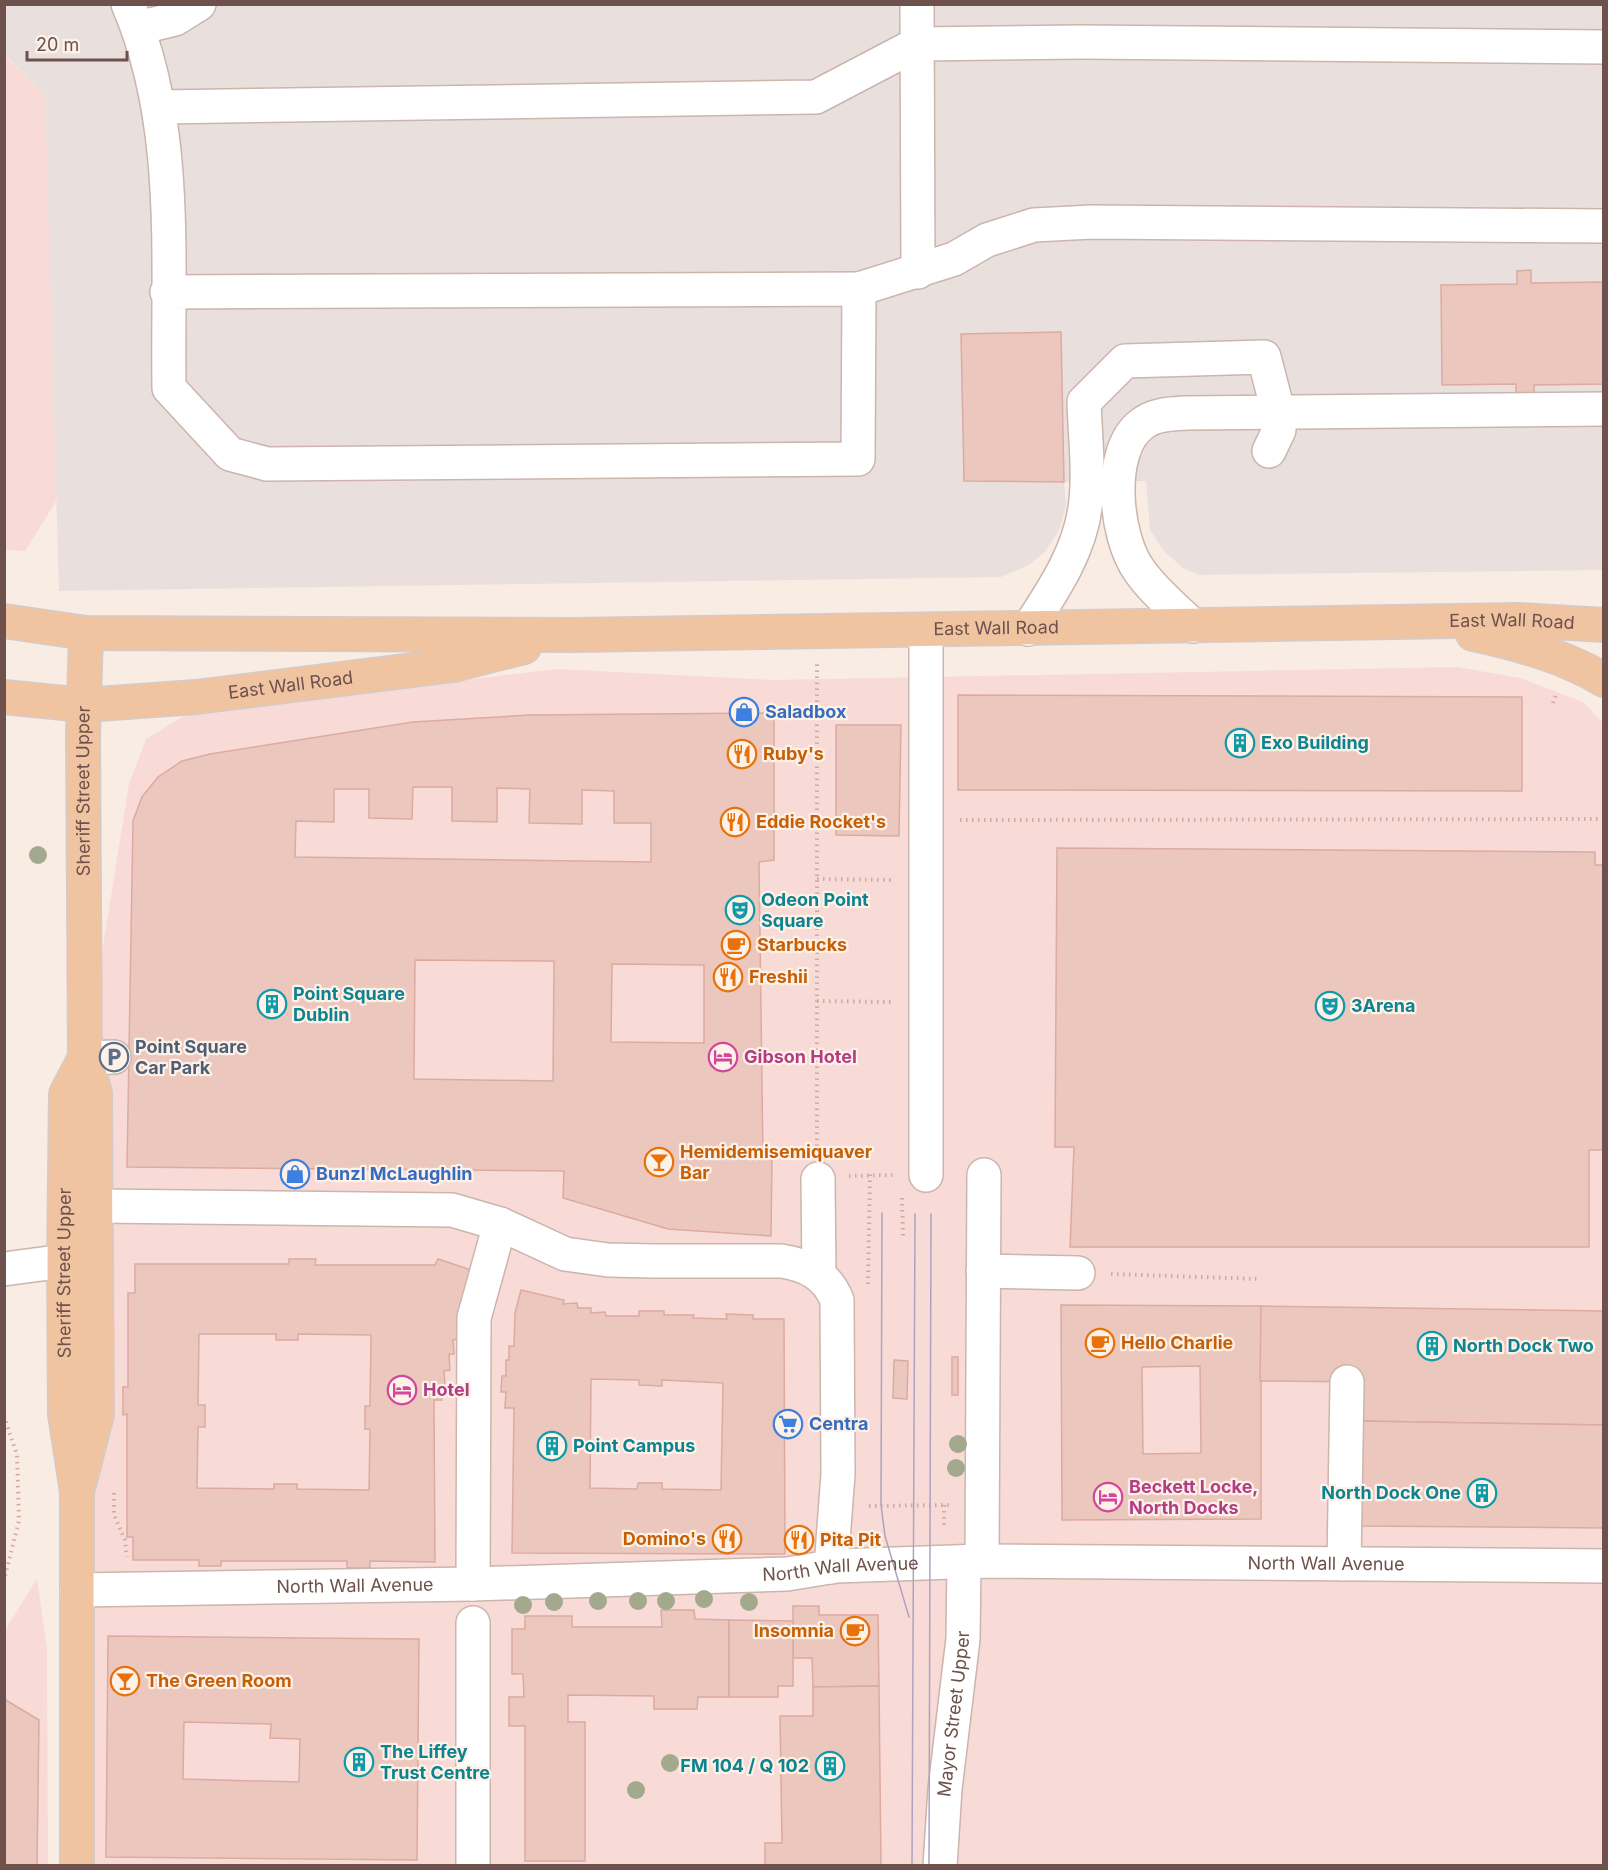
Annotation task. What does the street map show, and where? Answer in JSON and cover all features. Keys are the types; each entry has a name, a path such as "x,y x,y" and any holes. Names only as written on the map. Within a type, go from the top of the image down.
{"main road":[{"name":"East Wall Road","path":"4,621 86,633 572,635 1519,620 1604,625"},
{"name":"East Wall Road","path":"1420,622 1514,643 1568,662 1604,680"},
{"name":"Sheriff Street Upper","path":"77,1492 97,1414 94,1093 100,1057 84,705 86,633"},
{"name":"East Wall Road","path":"4,697 84,705 196,697 453,665 572,635"},
{"name":"Sheriff Street Upper","path":"77,1866 77,1492 65,1414 66,1094 100,1057"}],"street":[{"path":"200,4 175,19 136,12 160,107 165,147 168,388 230,454 267,464 858,459 859,289"},
{"path":"917,4 918,272"},
{"path":"160,107 816,97 917,44 1081,42 1604,47"},
{"path":"168,292 859,289 954,259 987,240 1034,225 1092,222 1604,226"},
{"path":"1028,628 1059,582 1080,529 1086,507 1084,402 1125,361 1264,357 1278,411 1279,430 1269,451"},
{"path":"1193,626 1138,569 1128,551 1121,526 1120,455 1128,439 1142,423 1163,415 1278,411 1604,409"},
{"path":"914,1182 927,1002 926,630"},
{"name":"Mayor Street Upper","path":"940,1866 945,1789 973,1561 984,1175"},
{"path":"818,1179 819,1274"},
{"path":"96,1206 452,1210 500,1224 566,1254 642,1261 781,1261 801,1264 819,1274 831,1285 837,1300 838,1474 831,1567"},
{"path":"473,1584 474,1318 500,1224"},
{"path":"11,1272 64,1261"},
{"path":"983,1271 1078,1273"},
{"path":"1344,1564 1353,1460 1347,1382"},
{"name":"North Wall Avenue","path":"77,1590 473,1584 787,1574 831,1567 973,1561 1604,1566"},
{"path":"473,1623 473,1866"}],"path":[{"path":"817,632 818,1179"},
{"path":"927,820 1604,819"},
{"path":"817,879 927,880"},
{"path":"817,1001 927,1002"},
{"path":"903,1237 914,1182"},
{"path":"1078,1273 1259,1279"},
{"path":"4,1416 16,1455 19,1521 4,1580"},
{"path":"861,1506 950,1505 949,1501"},
{"path":"944,1505 944,1536"}],"shaded area":[{"path":"5,4 1603,5 1603,570 1199,575 1183,568 1164,551 1150,530 1146,481 1064,482 1066,506 1059,530 1045,552 1027,566 1001,577 59,591 45,95 5,54"},
{"path":"4,54 45,95 58,498 25,551 4,550"},
{"path":"1457,667 1520,678 1557,692 1583,702 1603,723 1603,1865 90,1866 85,1058 129,784 146,739 189,713 557,669 774,680"},
{"path":"37,1579 47,1649 48,1865 5,1865 4,1632"}],"building":[{"path":"1531,270 1531,283 1604,282 1604,384 1534,385 1534,397 1516,398 1516,384 1442,385 1441,285 1517,284 1517,271"},
{"path":"1061,332 1064,482 964,481 961,334"},
{"name":"Exo Building","path":"958,695 1522,697 1522,791 958,790"},
{"name":"Point Square Dublin","path":"774,713 774,860 759,862 763,1158 772,1158 771,1236 668,1229 563,1198 564,1171 127,1167 133,821 142,797 158,777 182,761 210,754 413,722 529,715","holes":["413,787 452,787 452,821 497,822 497,788 530,789 529,823 582,824 582,790 614,791 614,823 651,823 651,862 295,857 296,821 334,822 334,789 369,789 369,818 412,819","415,960 554,961 553,1081 414,1079","612,964 704,965 704,1043 611,1042"]},
{"path":"836,725 901,725 899,836 836,835"},
{"name":"3Arena","path":"1057,848 1595,852 1595,865 1604,865 1604,1150 1589,1150 1589,1247 1070,1247 1074,1147 1055,1147"},
{"path":"289,1259 316,1259 315,1265 435,1265 438,1259 474,1271 464,1324 457,1325 459,1339 453,1340 454,1354 449,1354 450,1370 444,1371 445,1386 440,1386 442,1400 434,1400 435,1562 370,1561 370,1568 347,1568 347,1561 221,1561 221,1566 199,1566 199,1560 133,1560 133,1537 127,1537 127,1414 123,1415 123,1387 128,1387 128,1293 135,1293 135,1264 289,1264","holes":["199,1334 276,1334 276,1340 298,1340 298,1334 371,1335 370,1406 365,1406 365,1429 370,1429 369,1490 297,1489 297,1484 274,1484 274,1489 197,1488 198,1427 205,1427 205,1405 198,1405"]},
{"name":"Point Campus","path":"521,1290 564,1300 563,1304 577,1303 578,1308 591,1308 591,1313 605,1312 606,1316 639,1316 639,1311 664,1311 664,1315 694,1315 693,1318 727,1319 726,1314 753,1315 753,1319 784,1319 785,1554 512,1553 514,1408 505,1408 506,1392 501,1392 502,1376 506,1376 506,1360 509,1360 509,1346 514,1346 515,1313","holes":["591,1379 639,1380 639,1385 662,1386 662,1380 723,1383 721,1490 662,1489 662,1483 638,1483 637,1489 590,1488"]},
{"path":"1061,1305 1261,1306 1261,1519 1062,1520","holes":["1200,1366 1201,1453 1143,1454 1142,1367"]},
{"name":"North Dock Two","path":"1261,1306 1604,1311 1604,1425 1361,1421 1362,1382 1260,1381"},
{"path":"952,1357 958,1357 958,1395 952,1395"},
{"path":"894,1360 908,1361 907,1399 893,1398"},
{"name":"North Dock One","path":"1361,1421 1604,1425 1604,1528 1359,1526"},
{"path":"793,1606 819,1606 819,1615 878,1615 879,1686 813,1687 812,1658 793,1658"},
{"path":"661,1610 694,1610 695,1619 729,1620 729,1697 698,1697 697,1709 654,1709 654,1696 568,1695 568,1722 585,1722 585,1861 525,1861 525,1726 509,1726 509,1697 524,1697 523,1674 512,1674 512,1629 525,1629 525,1616 572,1616 572,1627 662,1627"},
{"path":"729,1620 793,1621 793,1686 778,1686 778,1697 729,1697"},
{"name":"The Liffey Trust Centre","path":"108,1636 419,1639 417,1860 106,1857","holes":["184,1722 271,1724 270,1738 300,1739 299,1782 183,1779"]},
{"name":"FM 104 / Q 102","path":"879,1686 881,1866 765,1866 765,1843 782,1843 780,1716 813,1716 813,1687"},
{"path":"4,1699 39,1720 37,1866 4,1866"}],"tram line":[{"path":"882,1213 881,1505 885,1536 909,1617"},
{"path":"912,1866 915,1214"},
{"path":"929,1866 931,1214"}],"place":[{"name":"Saladbox","path":"744,712"},
{"name":"Exo Building","path":"1240,743"},
{"name":"Ruby's","path":"742,754"},
{"name":"Eddie Rocket's","path":"735,822"},
{"name":"Odeon Point Square","path":"740,910"},
{"name":"Starbucks","path":"736,945"},
{"name":"Freshii","path":"728,977"},
{"name":"Point Square Dublin","path":"272,1004"},
{"name":"3Arena","path":"1330,1006"},
{"name":"Point Square Car Park","path":"114,1057"},
{"name":"Gibson Hotel","path":"723,1057"},
{"name":"Hemidemisemiquaver Bar","path":"659,1162"},
{"name":"Bunzl McLaughlin","path":"295,1174"},
{"name":"Hello Charlie","path":"1100,1343"},
{"name":"North Dock Two","path":"1432,1346"},
{"name":"Hotel","path":"402,1390"},
{"name":"Centra","path":"788,1424"},
{"name":"Point Campus","path":"552,1446"},
{"name":"North Dock One","path":"1482,1493"},
{"name":"Beckett Locke, North Docks","path":"1108,1497"},
{"name":"Domino's","path":"727,1539"},
{"name":"Pita Pit","path":"799,1540"},
{"name":"Insomnia","path":"855,1631"},
{"name":"The Green Room","path":"125,1681"},
{"name":"The Liffey Trust Centre","path":"359,1762"},
{"name":"FM 104 / Q 102","path":"830,1766"}]}
